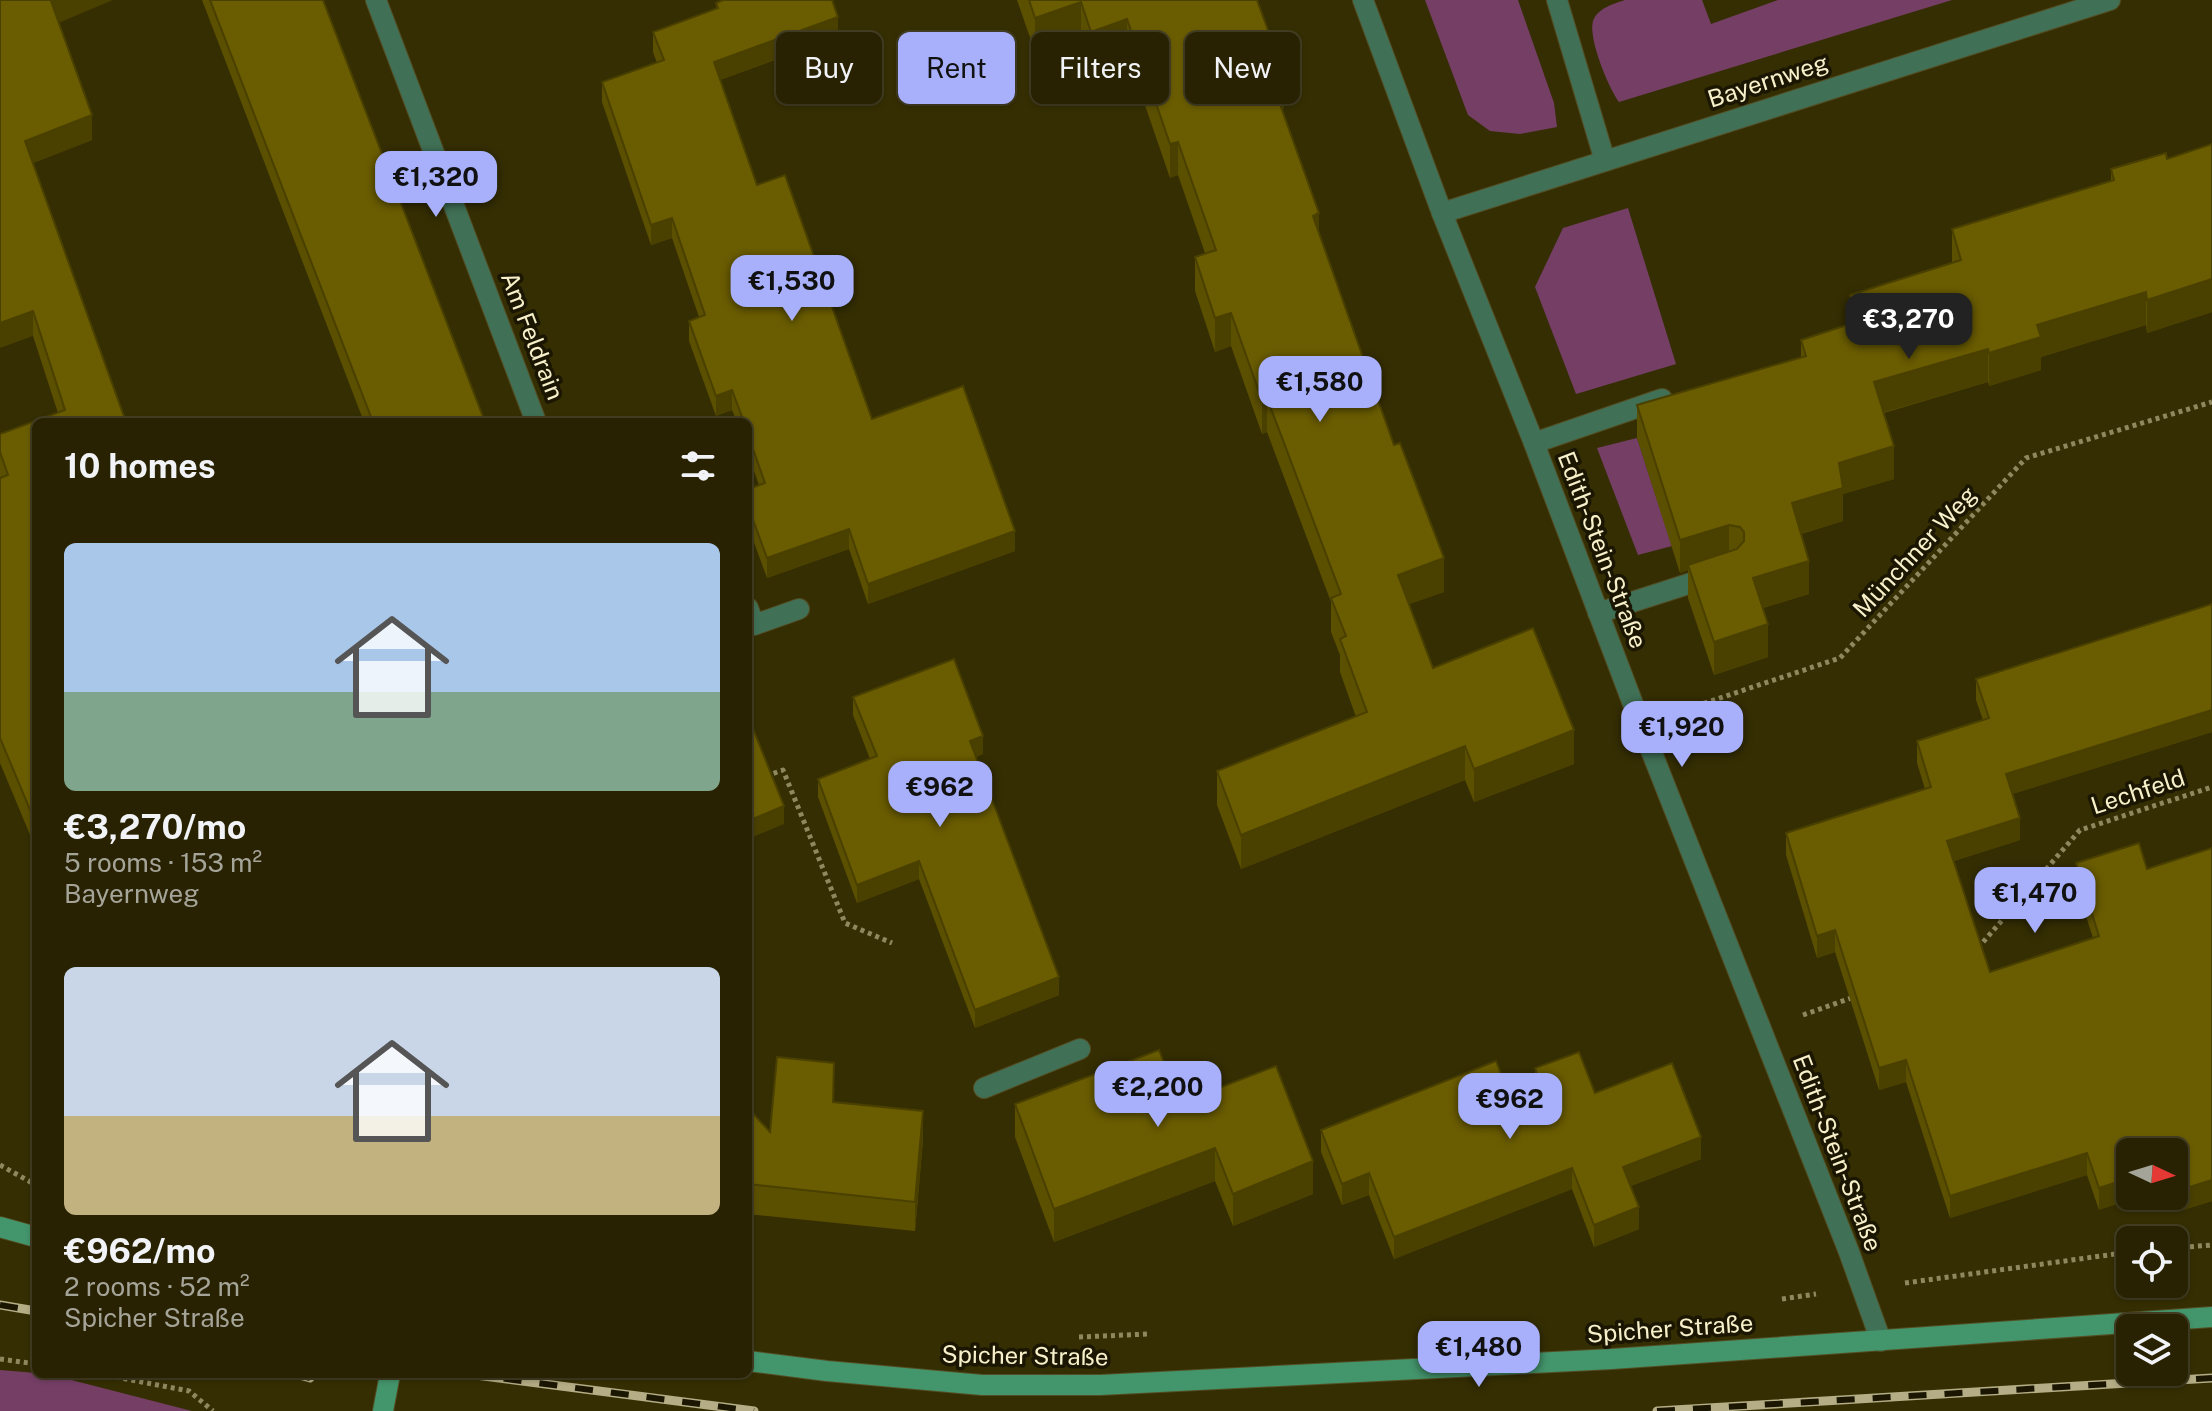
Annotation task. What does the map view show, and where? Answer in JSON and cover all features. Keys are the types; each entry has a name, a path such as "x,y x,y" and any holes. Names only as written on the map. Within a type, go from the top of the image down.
{"street":[{"name":"Am Feldrain","path":"376,0 534,418"},
{"name":"Edith-Stein-Straße","path":"1363,0 1442,213 1849,1252 1881,1341"},
{"path":"1557,0 1605,161"},
{"name":"Bayernweg","path":"1442,213 2110,0"},
{"path":"1534,443 1681,393"},
{"path":"1598,613 1732,570"},
{"path":"752,619 754,625 799,609"},
{"path":"984,1088 1080,1049"},
{"path":"0,1227 32,1236"},
{"name":"Spicher Straße","path":"752,1362 982,1385 1074,1385 1481,1366 2212,1317"},
{"path":"383,1411 389,1378"}],"path":[{"name":"Münchner Weg","path":"1641,725 1840,658 2026,458 2212,402"},
{"path":"765,776 783,770 845,923 892,943"},
{"name":"Lechfeld","path":"1973,954 2080,830 2212,787"},
{"path":"1761,1030 1860,995"},
{"path":"0,1165 32,1183"},
{"path":"2188,1247 2212,1245"},
{"path":"1775,1300 2116,1254"},
{"path":"1070,1337 1161,1333"},
{"path":"0,1359 32,1363"},
{"path":"121,1378 189,1391 213,1411"}],"shaded area":[{"path":"1425,0 1518,0 1554,103 1557,127 1520,134 1490,131 1468,115"},
{"path":"1625,0 1702,0 1711,24 1778,0 1952,0 1619,102 1600,62 1592,29 1598,13"},
{"path":"1628,208 1676,364 1576,394 1535,287 1563,228"},
{"path":"1637,438 1672,546 1638,555 1597,448"},
{"path":"0,1370 32,1373 32,1378 64,1378 192,1411 0,1411"}],"building":[{"path":"0,0 53,0 92,115 25,141 125,418 43,418 65,410 33,311 0,323"},
{"path":"210,0 323,0 483,418 371,418"},
{"path":"723,0 832,0 838,17 797,32 776,32 776,40 714,62 757,185 785,175 872,419 963,386 1015,531 868,584 849,529 767,558 752,517 752,488 765,483 752,446 752,418 742,418 732,390 716,396 689,321 705,315 672,218 651,225 602,82 664,60 653,32 718,8 716,3"},
{"path":"1029,0 1257,0 1269,32 1185,32 1185,104 1280,104 1319,213 1313,216 1394,445 1400,443 1444,558 1398,575 1433,668 1533,628 1574,730 1474,769 1465,746 1241,835 1217,771 1367,712 1340,639 1346,636 1331,598 1341,594 1267,398 1262,400 1231,313 1215,318 1195,257 1216,250 1178,142 1170,144 1156,104 1169,104 1169,32 1131,32 1127,19 1091,32 1081,2 1035,18"},
{"path":"2212,144 2212,279 2147,300 2146,292 2037,325 2041,337 1874,382 1894,446 1839,463 1843,488 1792,503 1809,561 1753,578 1768,624 1714,642 1688,565 1737,549 1744,541 1744,532 1740,527 1729,525 1680,540 1637,405 1806,356 1801,340 1856,322 1850,295 1961,260 1952,229 2114,180 2111,169 2166,153 2167,159"},
{"path":"32,422 32,814 0,738 0,478 8,475 0,452 0,434"},
{"path":"2212,604 2212,710 2006,774 2020,818 1947,841 1990,972 2099,936 2076,863 2139,843 2147,869 2212,848 2212,1180 2188,1187 2188,1138 2116,1138 2116,1183 2099,1188 2087,1153 1950,1196 1906,1060 1879,1068 1835,930 1817,936 1786,833 1931,787 1917,741 1989,718 1976,679"},
{"path":"954,659 983,736 970,741 1059,977 975,1010 919,861 857,885 818,779 877,756 853,697"},
{"path":"752,726 784,806 752,819"},
{"path":"1159,1050 1180,1103 1276,1066 1313,1161 1233,1194 1215,1148 1054,1209 1015,1104"},
{"path":"1579,1052 1595,1093 1672,1063 1701,1137 1623,1167 1639,1207 1594,1225 1572,1168 1394,1237 1369,1173 1342,1184 1321,1130 1496,1061 1520,1122 1550,1110 1535,1068"},
{"path":"777,1057 834,1063 833,1102 923,1111 915,1202 752,1184 752,1112 770,1132"}],"railway":[{"path":"0,1305 32,1310"},
{"path":"499,1378 754,1411"},
{"path":"1657,1411 2212,1378"}]}
